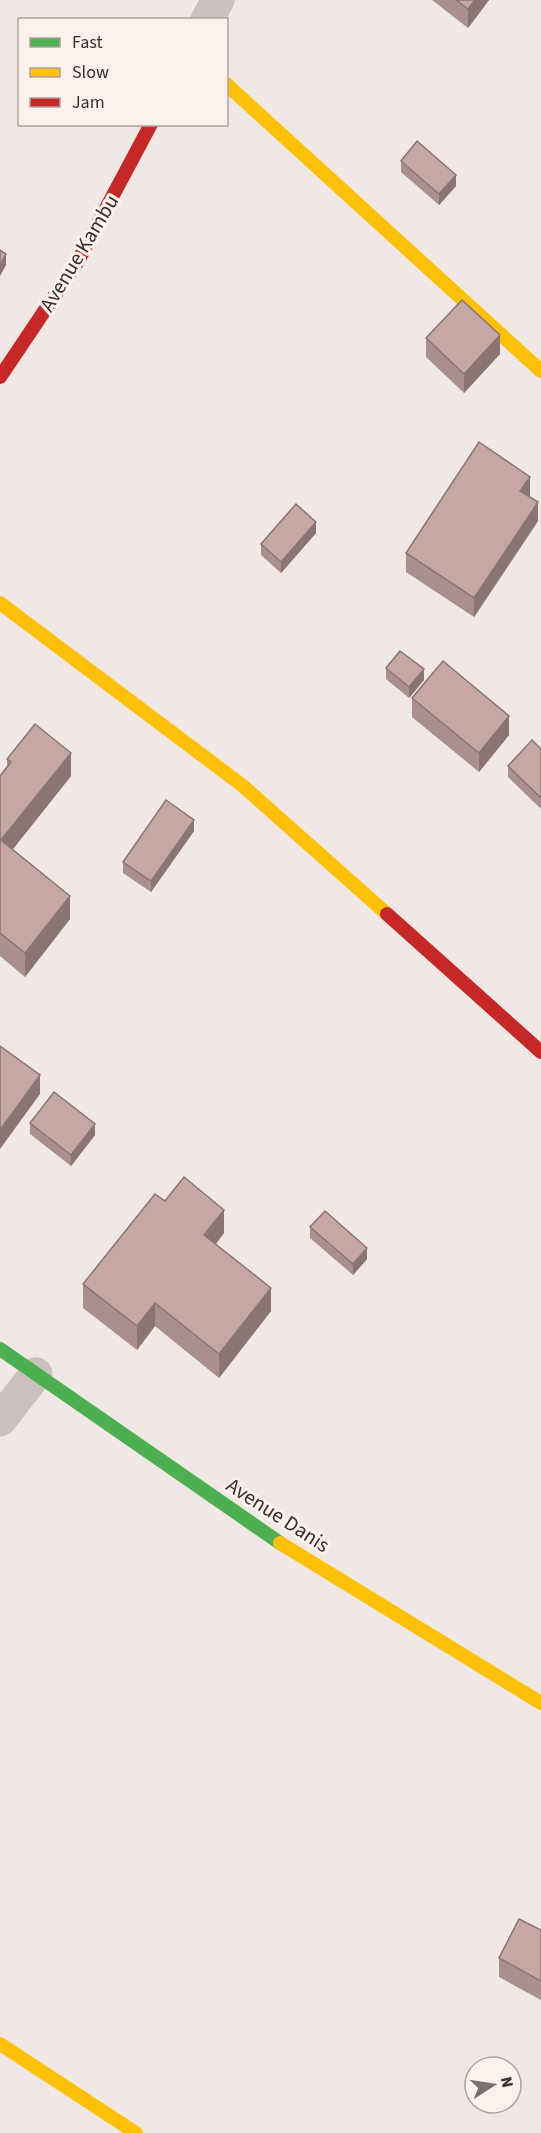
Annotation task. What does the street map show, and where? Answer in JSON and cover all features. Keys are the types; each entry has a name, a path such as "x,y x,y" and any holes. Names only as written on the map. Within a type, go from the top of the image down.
{"street":[{"path":"208,18 218,0"},
{"path":"228,86 541,371"},
{"name":"Avenue Kambu","path":"0,377 78,261 150,126"},
{"path":"0,603 243,786 541,1052"},
{"name":"Avenue Danis","path":"0,1349 266,1534 541,1703"},
{"path":"0,1420 36,1374"},
{"path":"0,2044 136,2133"}],"building":[{"path":"456,0 475,0 468,9"},
{"path":"417,141 456,175 439,194 401,161"},
{"path":"0,250 6,254 0,265"},
{"path":"462,300 500,335 464,374 426,338"},
{"path":"479,442 530,477 520,491 538,502 474,598 406,553"},
{"path":"296,504 316,522 281,562 261,544"},
{"path":"400,651 424,669 409,687 386,668"},
{"path":"443,661 509,716 479,753 412,698"},
{"path":"35,724 71,753 1,840 70,896 25,953 0,933 0,776 11,762 7,759"},
{"path":"532,740 541,749 541,798 508,766"},
{"path":"166,800 194,820 151,881 123,862"},
{"path":"0,1046 40,1075 0,1130"},
{"path":"54,1092 95,1124 71,1155 30,1123"},
{"path":"184,1177 224,1210 204,1235 271,1288 219,1354 155,1303 137,1326 83,1284 155,1194 165,1201"},
{"path":"325,1211 367,1248 353,1264 310,1227"},
{"path":"519,1919 541,1930 541,1981 499,1958"}],"traffic: fast":[{"path":"0,1349 280,1543"}],"traffic: slow":[{"path":"228,86 541,371"},
{"path":"0,603 243,786 387,914"},
{"path":"280,1543 541,1703"},
{"path":"0,2044 136,2133"}],"traffic: jam":[{"path":"0,377 78,261 150,126"},
{"path":"387,914 541,1052"}]}
